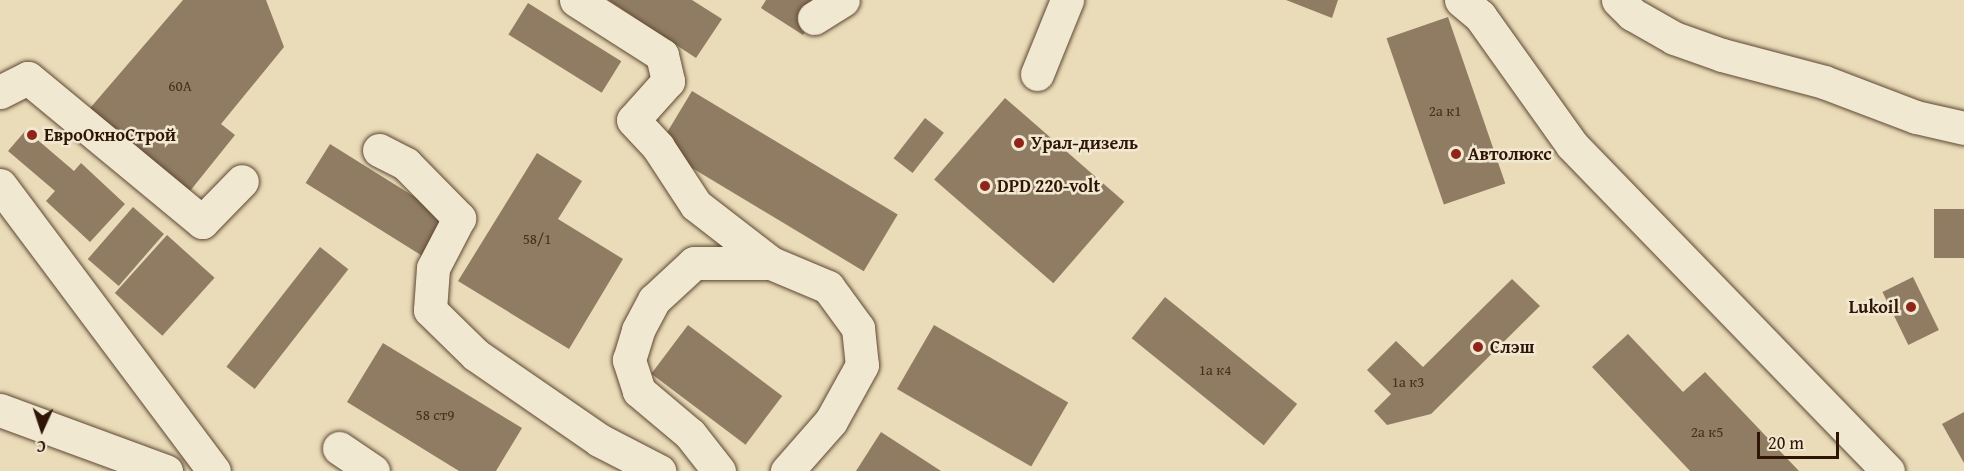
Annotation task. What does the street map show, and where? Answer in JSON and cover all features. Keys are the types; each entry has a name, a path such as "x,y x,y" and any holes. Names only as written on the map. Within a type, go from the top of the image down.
{"street":[{"path":"576,0 662,55 668,81 633,120 658,147 696,205 771,263 828,287 858,328 862,365 831,421 787,471"},
{"path":"814,18 843,0"},
{"path":"1037,74 1067,0"},
{"path":"1461,0 1480,16 1572,145 1888,471"},
{"path":"1618,0 1632,14 1674,38 1722,56 1824,82 1916,117 1964,128"},
{"path":"9,78 147,172 202,222 242,181"},
{"path":"379,150 406,164 459,218 432,268 430,310 476,355 599,440 659,471"},
{"path":"0,184 214,471"},
{"path":"694,263 696,205"},
{"path":"719,471 690,435 639,391 629,360 638,330 654,300 694,263 771,263"},
{"path":"1,408 166,471"},
{"path":"339,448 374,471"}],"building":[{"path":"183,0 266,0 284,47 221,124 235,135 186,196 85,114"},
{"path":"608,0 692,0 722,19 696,58"},
{"path":"766,0 825,0 803,35 761,8"},
{"path":"1286,0 1338,0 1332,18"},
{"path":"528,3 621,61 602,93 508,34"},
{"path":"1448,17 1505,183 1444,205 1387,38"},
{"path":"692,91 898,215 864,271 658,148"},
{"path":"1005,98 1124,202 1053,283 934,180"},
{"path":"925,118 944,133 913,173 894,158"},
{"path":"26,130 74,171 81,163 125,204 90,242 46,201 55,191 8,151"},
{"path":"330,144 452,220 428,259 306,183"},
{"path":"537,153 582,181 558,219 623,259 569,349 458,281"},
{"path":"133,207 164,234 119,286 88,259"},
{"path":"1934,209 1964,209 1964,258 1934,258"},
{"path":"167,235 215,278 162,336 115,293"},
{"path":"320,247 348,269 255,389 226,367"},
{"path":"1913,277 1939,330 1908,345 1882,292"},
{"path":"1512,279 1540,306 1431,414 1387,425 1374,411 1391,394 1367,370 1396,341 1423,367"},
{"path":"1165,297 1297,404 1264,445 1132,338"},
{"path":"688,325 782,396 746,445 651,374"},
{"path":"934,325 1068,402 1031,467 897,389"},
{"path":"1628,334 1683,392 1705,372 1799,471 1690,471 1592,367"},
{"path":"383,343 522,428 496,471 459,471 347,402"},
{"path":"1964,412 1964,463 1942,424"},
{"path":"881,432 941,471 856,471"}],"place":[{"name":"ЕвроОкноСтрой","path":"32,135"},
{"name":"Урал-дизель","path":"1019,143"},
{"name":"Автолюкс","path":"1456,154"},
{"name":"DPD 220-volt","path":"985,186"},
{"name":"Lukoil","path":"1911,307"},
{"name":"Слэш","path":"1478,347"}]}
